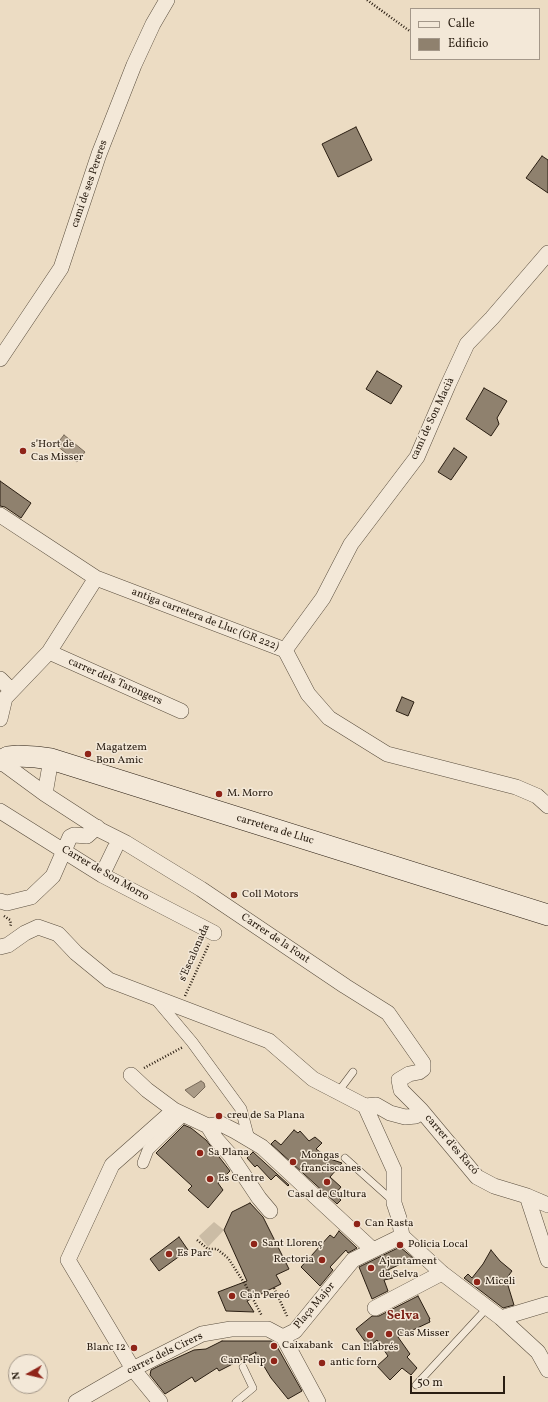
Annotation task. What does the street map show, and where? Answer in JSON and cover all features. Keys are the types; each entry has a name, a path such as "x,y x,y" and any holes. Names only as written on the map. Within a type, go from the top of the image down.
{"main road":[{"name":"carretera de Lluc","path":"0,761 8,757 18,756 51,759 103,774 548,915"}],"street":[{"name":"camí de ses Pereres","path":"0,360 61,268 99,154 134,65 153,24 167,0"},
{"name":"camí de Son Macià","path":"285,650 323,598 351,544 417,457 467,344 492,318 548,253"},
{"name":"antiga carretera de Lluc (GR 222)","path":"0,515 96,578 285,650 308,694 329,718 387,754 516,787 537,796 548,806"},
{"path":"5,697 48,652 96,578"},
{"name":"carrer dels Tarongers","path":"48,652 181,712"},
{"path":"0,679 5,697 0,719"},
{"path":"45,794 51,759"},
{"name":"Carrer de la Font","path":"0,761 45,794 201,889 345,986 388,1013 423,1064 423,1069 419,1072 409,1074 399,1080 401,1090 421,1110"},
{"name":"Carrer de Son Morro","path":"0,811 102,875 214,933"},
{"path":"2,906 31,897 53,876 65,852 70,837 74,835 87,836 97,827"},
{"path":"102,875 115,848"},
{"path":"0,947 8,945 25,933 38,927 58,934 76,953 109,980 269,1041 313,1079 366,1106 376,1105 390,1113 405,1117 416,1116 421,1110"},
{"path":"153,997 192,1042 241,1109 249,1139"},
{"path":"131,1075 147,1090 179,1112 208,1126 216,1139 231,1156 259,1198 270,1211"},
{"path":"366,1106 394,1170 394,1203 399,1218 402,1236 442,1273 501,1318 538,1352 548,1370"},
{"name":"carrer d'es Racó","path":"421,1110 478,1177 494,1186 548,1205"},
{"path":"143,1163 148,1150 179,1112"},
{"path":"160,1402 133,1369 68,1260 112,1165 179,1112"},
{"path":"208,1126 221,1124 262,1147 373,1250 402,1236"},
{"path":"526,1196 548,1260"},
{"name":"Plaça Major","path":"317,1402 301,1372 289,1334 353,1260 373,1250"},
{"path":"375,1308 442,1273"},
{"path":"501,1318 548,1304"},
{"name":"carrer dels Cirers","path":"76,1402 133,1369 202,1334 231,1329 268,1329 289,1334"}],"lane":[{"path":"338,1092 353,1072"},
{"path":"345,1158 394,1203"},
{"path":"416,1385 488,1307"},
{"path":"236,1402 253,1388 243,1367"}],"path":[{"path":"367,0 410,31"},
{"name":"s'Escalonada","path":"180,1007 214,933"},
{"path":"131,1075 192,1042"},
{"path":"197,1240 208,1249 217,1249 228,1258 245,1284 268,1329"},
{"path":"274,1288 289,1334"}],"shaded area":[{"path":"64,435 85,452 77,462 56,445"},
{"path":"201,1081 204,1083 205,1087 194,1098 185,1090"},
{"path":"214,1222 224,1230 208,1247 199,1236"}],"building":[{"path":"356,127 372,160 338,177 322,144"},
{"path":"542,156 548,160 548,193 526,178"},
{"path":"377,371 402,386 391,404 366,389"},
{"path":"484,388 507,401 497,418 499,424 491,436 466,419"},
{"path":"454,448 467,457 451,480 438,472"},
{"path":"0,481 31,503 21,518 5,507 0,506"},
{"path":"402,697 414,702 408,716 396,711"},
{"path":"184,1125 191,1128 206,1140 230,1171 218,1183 223,1190 208,1208 188,1190 192,1186 156,1153"},
{"path":"294,1130 298,1133 300,1131 309,1141 315,1137 322,1143 316,1149 330,1159 342,1163 330,1177 341,1187 335,1194 341,1200 337,1204 271,1144 275,1140 281,1145"},
{"path":"253,1152 289,1185 288,1186 276,1175 271,1180 257,1165 255,1167 247,1158"},
{"name":"Sant Llorenç","path":"250,1203 263,1217 289,1269 276,1275 281,1284 247,1301 254,1312 226,1311 218,1292 247,1281 224,1230 232,1212"},
{"name":"Rectoria","path":"339,1231 357,1248 348,1253 346,1250 330,1267 333,1270 320,1286 301,1267 330,1235 334,1238"},
{"name":"Es Parc","path":"179,1237 188,1250 159,1271 150,1259"},
{"path":"400,1247 413,1258 388,1270 393,1278 384,1280 388,1291 372,1299 359,1267"},
{"path":"491,1250 500,1261 512,1271 506,1279 514,1305 503,1308 464,1278 468,1274 472,1278 483,1264"},
{"name":"Cas Misser","path":"418,1296 430,1319 430,1322 398,1337 410,1354 407,1357 417,1368 411,1375 402,1368 390,1380 377,1366 388,1356 377,1340 369,1347 356,1329 372,1316 379,1316"},
{"path":"222,1341 271,1341 275,1343 302,1391 288,1399 271,1378 259,1358 254,1362 256,1352 219,1371 217,1368 195,1382 192,1377 165,1394 150,1375 151,1370 159,1366 194,1350 206,1349"}],"place":[{"name":"s’Hort de Cas Misser","path":"23,451"},
{"name":"Magatzem Bon Amic","path":"88,754"},
{"name":"M. Morro","path":"219,794"},
{"name":"Coll Motors","path":"234,895"},
{"name":"creu de Sa Plana","path":"219,1116"},
{"name":"Sa Plana","path":"200,1153"},
{"name":"Mongas franciscanes","path":"293,1162"},
{"name":"Es Centre","path":"210,1179"},
{"name":"Casal de Cultura","path":"327,1182"},
{"name":"Can Rasta","path":"357,1224"},
{"name":"Sant Llorenç","path":"254,1244"},
{"name":"Policia Local","path":"400,1245"},
{"name":"Es Parc","path":"169,1254"},
{"name":"Rectoria","path":"322,1260"},
{"name":"Ajuntament de Selva","path":"371,1268"},
{"name":"Miceli","path":"477,1282"},
{"name":"Ca'n Pereó","path":"232,1296"},
{"name":"Cas Misser","path":"389,1334"},
{"name":"Can Llabrés","path":"370,1335"},
{"name":"Caixabank","path":"274,1346"},
{"name":"Blanc 12","path":"134,1348"},
{"name":"Can Felip","path":"274,1361"},
{"name":"antic forn","path":"322,1363"}],"district":[{"name":"Selva","path":"403,1317"}]}
